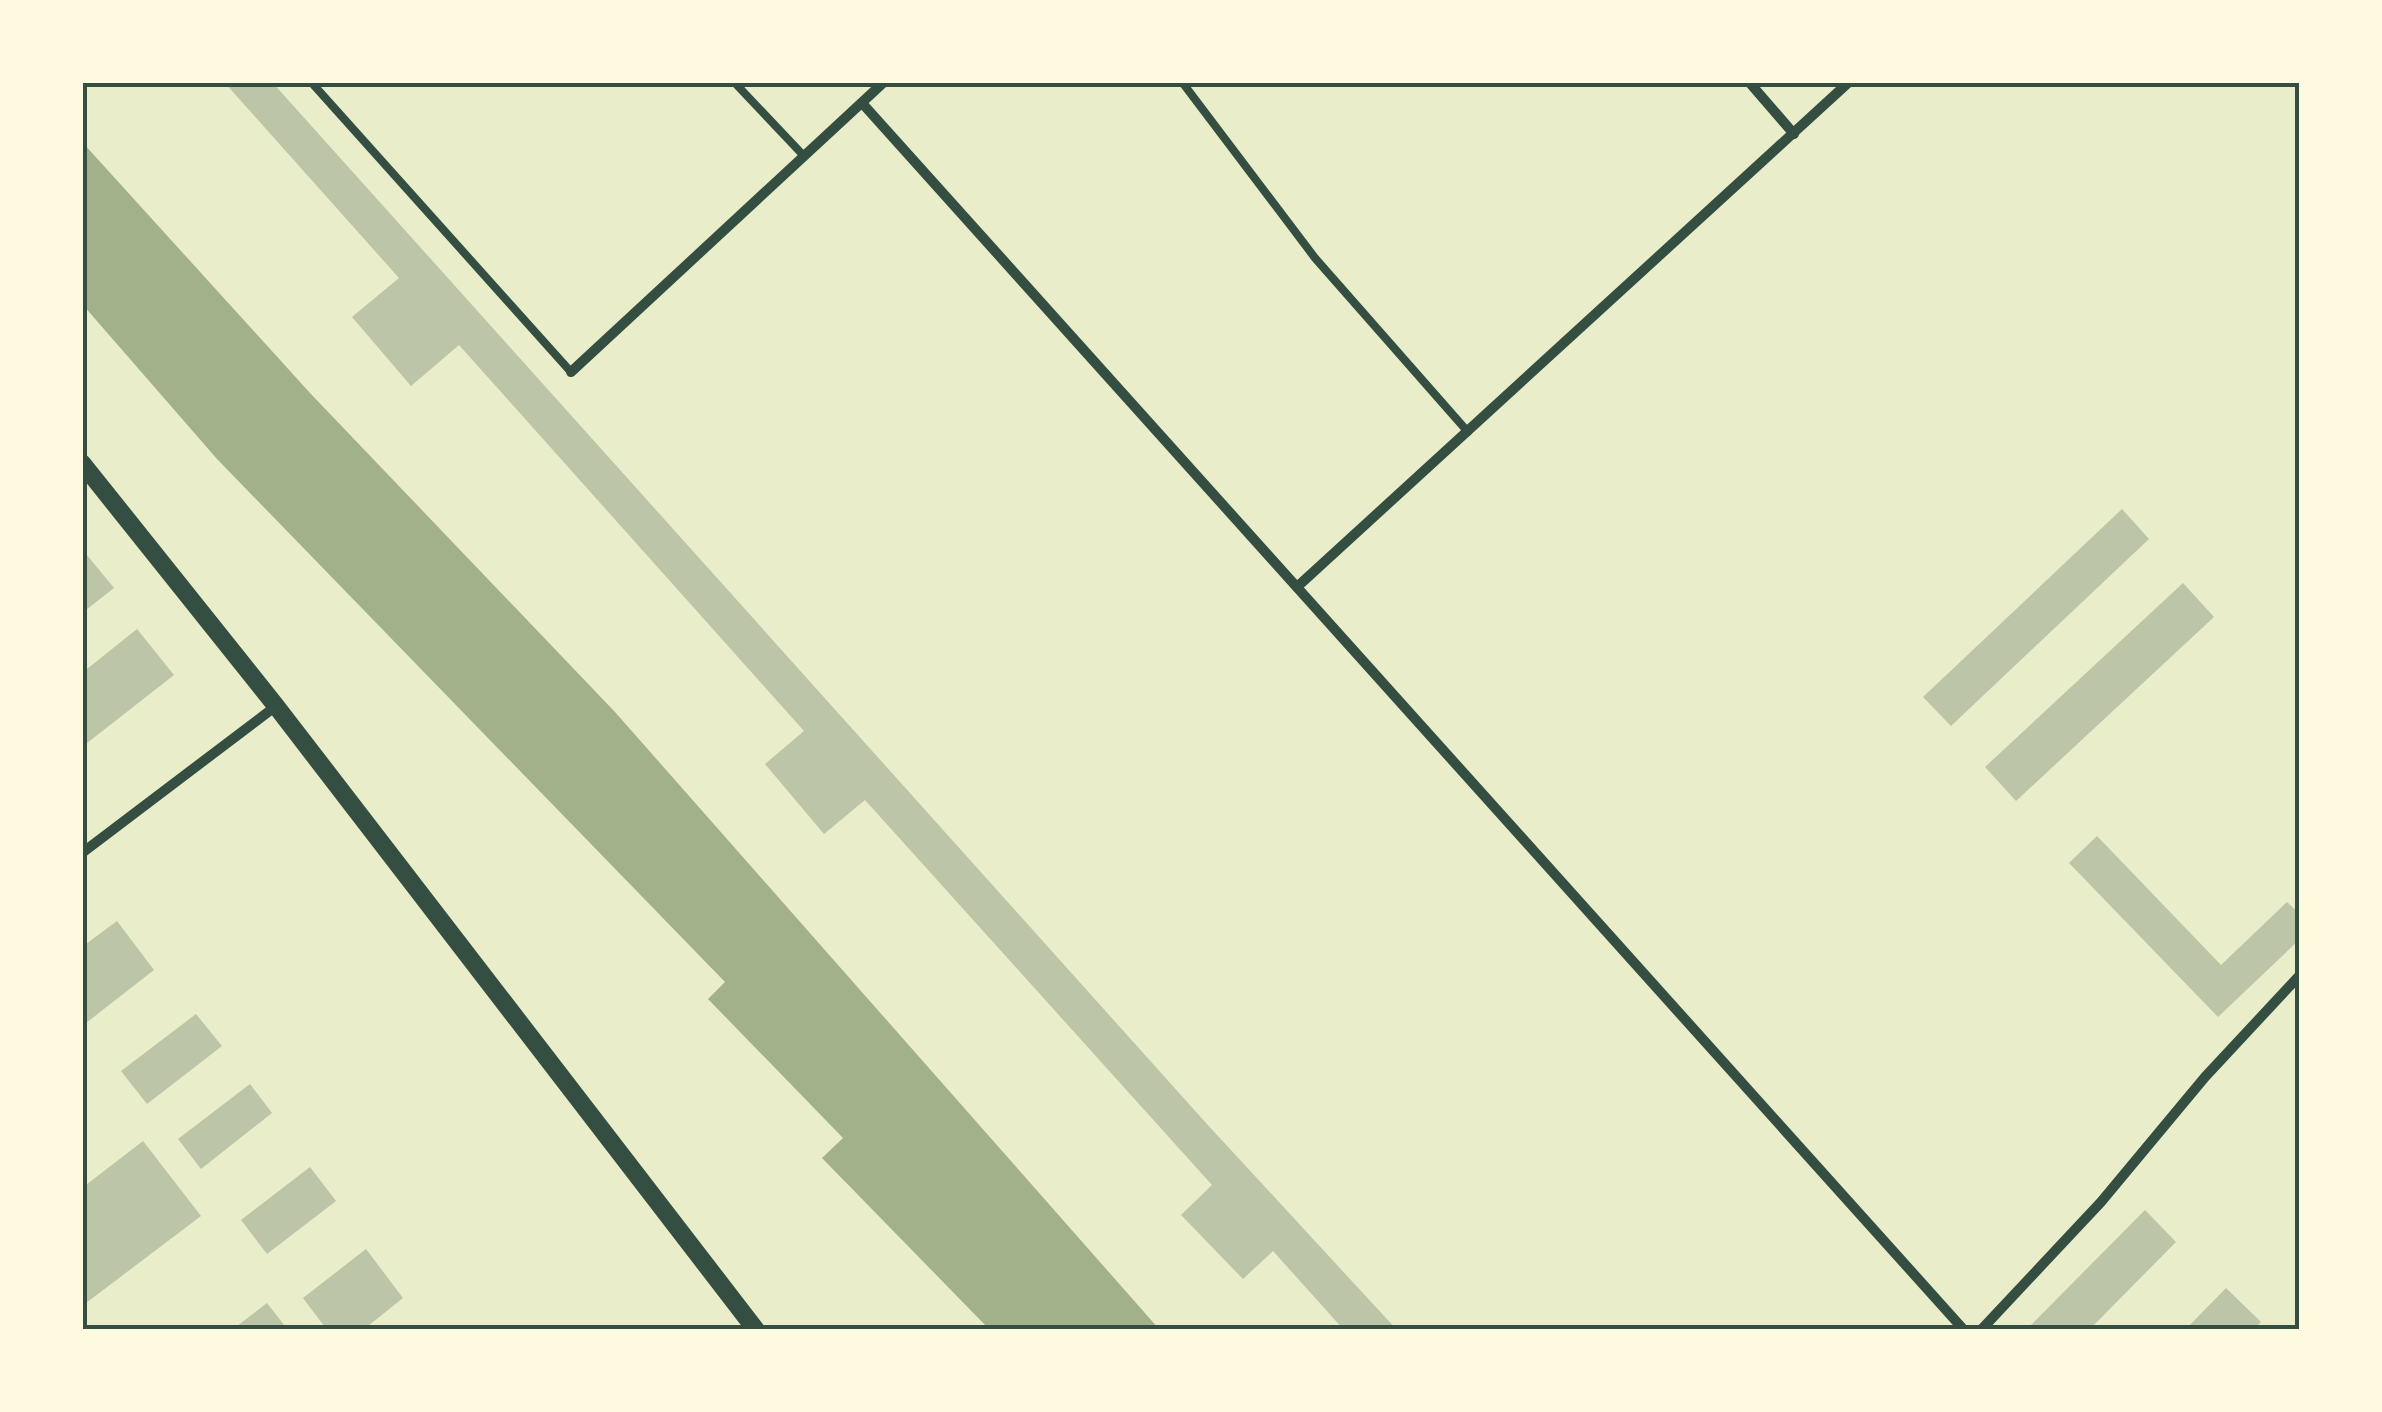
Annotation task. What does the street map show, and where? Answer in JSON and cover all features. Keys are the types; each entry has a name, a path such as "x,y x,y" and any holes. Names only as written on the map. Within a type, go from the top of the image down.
{"street":[{"path":"571,372 884,82"},
{"path":"1749,82 1794,134"},
{"path":"1297,587 1849,82"},
{"path":"862,103 1964,1330"},
{"path":"82,463 276,706 756,1330"},
{"path":"82,853 276,706"},
{"path":"1980,1330 2101,1202 2205,1077 2300,975"}],"lane":[{"path":"312,82 571,372"},
{"path":"734,82 804,156"},
{"path":"1182,82 1314,258 1468,432"}],"shaded area":[{"path":"83,143 310,393 615,712 1159,1329 989,1329 822,1158 843,1138 708,999 725,982 217,459 83,305"}],"building":[{"path":"224,82 272,82 1206,1123 1397,1330 1344,1330 1273,1251 1243,1279 1181,1215 1212,1185 865,800 824,834 765,764 804,731 459,345 411,386 352,317 399,278"},
{"path":"2122,509 2149,539 1951,726 1923,697"},
{"path":"82,549 114,588 82,613"},
{"path":"2183,583 2214,617 2016,801 1985,767"},
{"path":"137,629 174,675 82,747 82,673"},
{"path":"2097,836 2221,965 2287,902 2300,914 2300,939 2218,1017 2069,863"},
{"path":"117,921 154,970 86,1023 82,1018 82,947"},
{"path":"196,1014 222,1046 147,1104 121,1071"},
{"path":"250,1084 272,1113 201,1169 178,1139"},
{"path":"143,1141 201,1216 82,1306 82,1188"},
{"path":"310,1167 336,1201 267,1254 241,1220"},
{"path":"2145,1210 2176,1242 2089,1330 2026,1330"},
{"path":"366,1249 403,1298 363,1330 327,1330 303,1298"},
{"path":"2226,1288 2261,1322 2253,1330 2185,1330"},
{"path":"267,1303 288,1330 232,1330"}]}
